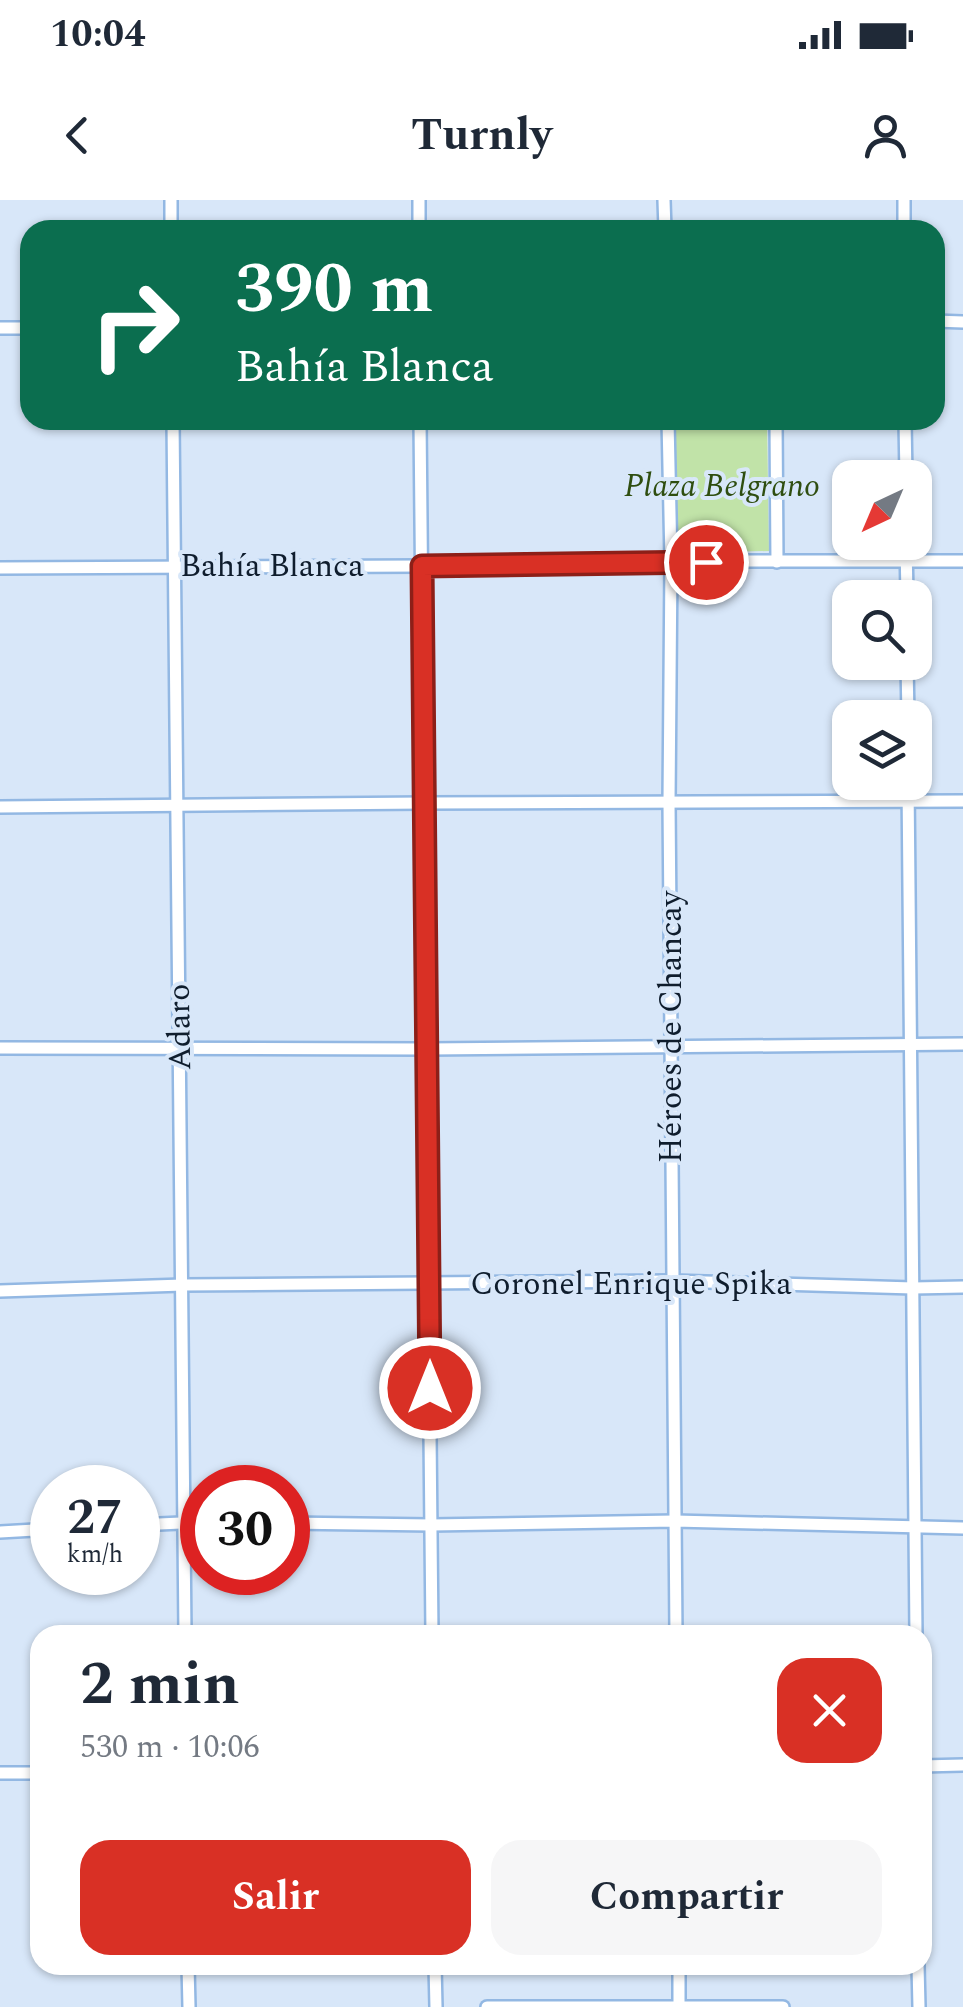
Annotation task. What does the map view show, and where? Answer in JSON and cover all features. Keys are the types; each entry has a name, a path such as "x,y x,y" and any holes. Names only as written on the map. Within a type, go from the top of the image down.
{"street":[{"name":"Adaro","path":"172,430 184,1465"},
{"path":"420,430 432,1625"},
{"name":"Héroes de Chancay","path":"668,430 676,1625"},
{"path":"776,430 777,562"},
{"path":"906,430 906,460"},
{"name":"Bahía Blanca","path":"0,568 963,561"},
{"path":"906,562 906,580"},
{"path":"909,801 916,1625"},
{"path":"0,808 963,801"},
{"path":"0,1048 963,1044"},
{"name":"Coronel Enrique Spika","path":"0,1291 183,1285 673,1280 963,1287"},
{"path":"310,1523 675,1521 963,1528"},
{"path":"0,1532 30,1530"},
{"name":"Adaro","path":"185,1595 185,1625"},
{"path":"932,1766 963,1766"},
{"path":"0,1773 30,1772"},
{"path":"188,1975 189,2007"},
{"path":"436,1975 436,2007"},
{"path":"679,1975 679,2007"},
{"path":"918,1975 919,2007"},
{"path":"487,2007 783,2007"}],"green space":[{"name":"Plaza Belgrano","path":"675,430 767,430 769,551 677,553"}],"route":[{"path":"430,1388 422,566 706,562"}]}
